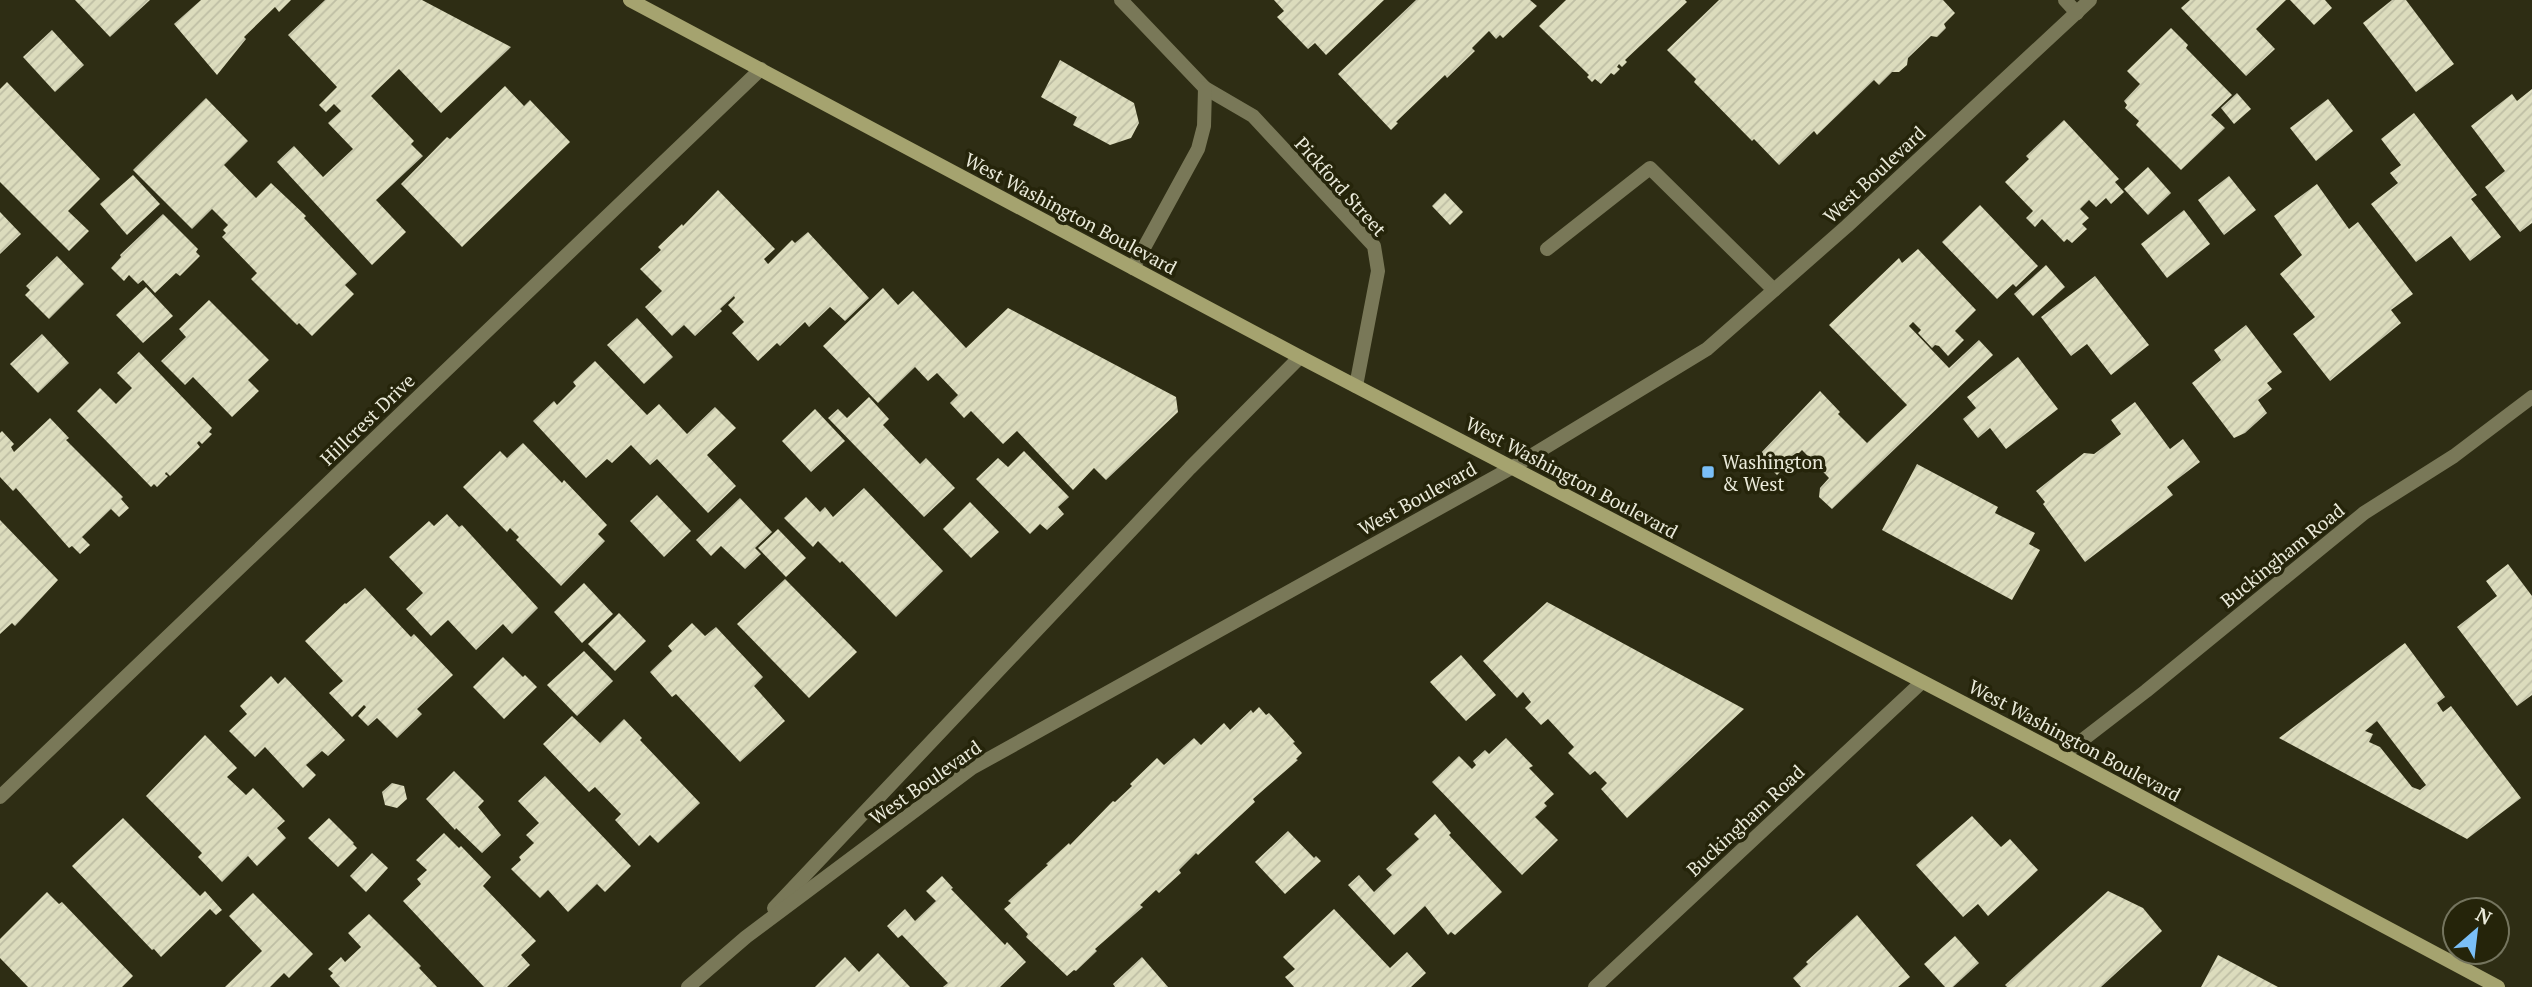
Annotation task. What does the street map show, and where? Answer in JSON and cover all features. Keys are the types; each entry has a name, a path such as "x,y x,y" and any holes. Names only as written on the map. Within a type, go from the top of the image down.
{"main road":[{"name":"West Washington Boulevard","path":"630,0 1300,357 2063,755 2498,987"}],"street":[{"name":"Pickford Street","path":"1121,0 1205,88 1253,116 1374,246 1378,271 1356,386"},
{"path":"2065,0 2077,13"},
{"name":"West Boulevard","path":"688,987 746,937 972,768 1513,467 1707,349 1847,226 2090,0"},
{"name":"Hillcrest Drive","path":"0,797 761,69"},
{"path":"1133,268 1198,149 1204,126 1205,88"},
{"path":"1547,249 1650,168 1774,290"},
{"name":"West Boulevard","path":"746,937 1181,478 1300,357"},
{"name":"Buckingham Road","path":"2063,755 2156,683 2364,513 2454,456 2532,397"},
{"name":"Buckingham Road","path":"1595,987 1922,682"}],"building":[{"path":"75,0 150,0 110,37"},
{"path":"201,0 291,0 279,12 275,7 244,37 246,39 217,75 174,24"},
{"path":"325,0 422,0 511,47 441,113 399,69 371,96 414,141 411,144 423,156 376,200 406,232 372,265 277,162 294,146 323,177 353,149 328,123 341,111 334,104 326,112 319,105 337,87 288,35"},
{"path":"1274,0 1384,0 1326,55 1315,43 1308,49 1277,17 1284,11"},
{"path":"1416,0 1530,0 1537,6 1503,38 1500,35 1496,39 1489,31 1472,48 1475,51 1447,78 1445,75 1391,130 1338,74"},
{"path":"1566,0 1687,2 1625,60 1627,62 1622,67 1619,64 1617,67 1620,69 1614,75 1611,73 1601,84 1595,79 1592,82 1587,77 1589,75 1539,26"},
{"path":"1719,0 1943,0 1955,13 1944,24 1946,28 1937,37 1931,36 1908,58 1907,65 1899,72 1892,72 1879,85 1874,80 1817,135 1814,131 1779,165 1694,82 1696,79 1667,50"},
{"path":"2190,0 2286,0 2256,29 2275,49 2246,76 2181,8"},
{"path":"2290,0 2325,0 2332,8 2314,25"},
{"path":"2392,0 2406,0 2454,64 2416,92 2363,23"},
{"path":"2171,28 2188,45 2186,48 2232,95 2211,115 2225,128 2181,170 2136,125 2139,121 2125,108 2127,105 2124,101 2140,84 2127,71"},
{"path":"52,30 84,65 55,92 23,57"},
{"path":"1060,60 1134,103 1139,123 1131,138 1110,145 1073,125 1077,117 1041,97"},
{"path":"7,82 100,179 68,211 89,231 69,251 0,182 0,89"},
{"path":"505,86 524,106 530,100 570,142 462,247 401,184 447,137 450,139"},
{"path":"2532,89 2532,223 2520,232 2485,187 2505,171 2471,126 2512,94 2517,101"},
{"path":"2237,93 2251,109 2234,124 2221,108"},
{"path":"206,98 248,141 224,165 256,198 271,183 306,216 304,218 357,274 345,285 354,294 312,336 299,323 297,325 251,279 257,273 222,237 226,233 223,230 228,225 212,209 192,229 133,170"},
{"path":"2328,99 2353,131 2316,161 2290,128"},
{"path":"2414,113 2477,195 2471,199 2501,237 2470,261 2451,236 2416,262 2371,204 2398,183 2390,173 2401,165 2381,139"},
{"path":"2064,120 2119,179 2115,182 2124,192 2111,204 2106,198 2096,207 2089,200 2080,209 2089,218 2082,224 2087,229 2072,243 2067,239 2064,242 2042,219 2035,227 2026,218 2033,211 2005,182 2029,159 2026,156"},
{"path":"2148,167 2171,193 2148,215 2124,189"},
{"path":"133,175 160,204 127,235 100,204"},
{"path":"2229,176 2256,210 2224,235 2198,200"},
{"path":"2317,184 2349,229 2358,222 2413,294 2391,310 2401,323 2330,381 2293,334 2315,317 2280,274 2302,255 2274,216"},
{"path":"718,190 775,249 764,259 768,264 792,240 795,243 808,232 869,298 845,321 830,307 809,327 805,322 780,346 777,343 758,361 732,333 744,322 728,305 734,296 695,336 684,325 672,336 645,307 662,291 640,269 661,250 658,247"},
{"path":"1445,193 1463,212 1450,225 1432,206"},
{"path":"1980,205 2038,266 2016,287 2013,284 1997,299 1942,242"},
{"path":"2184,210 2210,244 2167,278 2141,244"},
{"path":"0,212 21,234 0,254"},
{"path":"163,214 198,249 196,252 200,256 180,276 176,273 155,293 143,280 138,284 129,275 124,281 111,268 120,255"},
{"path":"1918,249 1976,310 1955,331 1964,340 1948,356 1939,346 1932,348 1918,333 1921,330 1913,322 1909,326 1949,368 1979,340 1993,355 1832,509 1819,497 1820,488 1829,478 1802,450 1777,475 1758,456 1820,391 1867,443 1907,405 1829,325 1899,258 1902,263"},
{"path":"57,256 84,284 49,319 25,295 30,290 26,286"},
{"path":"2046,265 2065,287 2033,316 2014,294"},
{"path":"2095,276 2149,345 2111,375 2087,344 2071,356 2041,317"},
{"path":"146,287 173,316 143,343 116,315"},
{"path":"883,288 898,305 913,291 966,348 1008,308 1176,397 1178,412 1106,480 1094,468 1073,490 1017,431 1003,444 971,411 964,418 950,403 958,395 937,373 928,381 915,367 878,403 823,346"},
{"path":"209,300 269,360 248,380 259,391 232,417 193,377 185,385 161,361 186,337 179,329"},
{"path":"637,318 673,357 644,384 607,345"},
{"path":"2246,325 2282,372 2267,383 2272,389 2258,400 2267,413 2245,433 2234,438 2192,383 2221,360 2214,350"},
{"path":"42,334 69,363 38,393 10,364"},
{"path":"139,352 212,428 209,432 212,434 202,444 199,441 197,443 200,447 170,476 166,472 168,476 157,487 154,484 151,487 77,411 100,388 116,404 132,388 117,373"},
{"path":"2018,357 2058,409 2006,449 1990,428 1978,438 1963,419 1976,408 1967,397"},
{"path":"595,361 647,415 659,404 687,434 715,407 736,428 707,455 736,486 708,513 657,459 650,465 631,445 612,463 607,459 586,478 533,421 554,401 557,405 576,386 573,382"},
{"path":"869,397 889,419 883,425 920,464 926,458 955,488 924,517 828,418 838,409 847,418"},
{"path":"2135,402 2170,449 2183,439 2200,462 2167,487 2173,495 2085,562 2036,491 2084,453 2094,454 2121,434 2111,420"},
{"path":"815,409 845,441 811,472 782,441"},
{"path":"50,418 69,438 66,440 123,497 121,499 129,508 119,517 111,509 82,537 90,545 80,554 72,546 69,548 16,488 13,491 0,477 0,433 2,431 14,444 11,447 14,452"},
{"path":"523,443 562,483 564,480 607,525 598,534 605,541 561,586 516,540 519,537 510,528 507,532 463,487 500,451 507,458"},
{"path":"1024,451 1069,497 1058,507 1064,514 1047,530 1040,524 1030,534 976,479 998,458 1008,467"},
{"path":"1917,464 1998,507 1995,513 2035,533 2029,544 2040,550 2012,600 1882,530"},
{"path":"864,488 943,571 896,617 842,561 840,563 818,541 813,547 784,518 806,497 820,512 825,507 833,517"},
{"path":"657,495 691,531 664,557 630,521"},
{"path":"740,498 772,532 755,548 761,554 745,569 721,546 711,556 696,540"},
{"path":"970,502 999,532 971,558 943,529"},
{"path":"447,514 459,527 462,525 538,608 512,634 503,624 476,650 448,620 431,636 406,609 423,593 389,557 429,521 434,526"},
{"path":"0,520 58,580 15,626 12,623 0,634"},
{"path":"778,529 806,558 786,577 758,548"},
{"path":"2508,564 2532,596 2532,695 2517,706 2457,627 2497,596 2486,581"},
{"path":"785,579 857,652 809,698 737,624"},
{"path":"584,583 613,614 582,643 554,612"},
{"path":"365,588 411,637 414,634 453,675 417,709 422,714 397,738 377,718 368,726 358,716 366,707 364,705 352,717 329,693 343,681 305,641"},
{"path":"1547,602 1744,709 1627,818 1601,789 1607,783 1595,771 1590,775 1568,753 1574,747 1548,719 1541,725 1525,708 1531,702 1523,692 1517,698 1483,661"},
{"path":"619,613 646,641 615,671 588,644"},
{"path":"692,623 705,636 716,627 763,677 754,686 785,721 740,762 676,694 672,697 650,672 672,651 668,646"},
{"path":"2405,643 2445,697 2437,703 2443,712 2451,706 2521,798 2467,839 2279,738","holes":["2377,721 2426,785 2420,790 2412,787 2380,747 2369,742 2373,734 2365,731"]},
{"path":"584,651 613,681 577,716 547,685"},
{"path":"1461,655 1496,695 1466,721 1430,682"},
{"path":"503,657 537,687 504,719 473,687"},
{"path":"271,676 278,684 285,677 345,740 328,756 322,751 306,765 316,775 303,788 265,747 255,757 229,731 247,714 240,706"},
{"path":"1259,707 1266,715 1269,713 1295,742 1293,743 1302,753 1296,759 1298,760 1253,799 1255,802 1198,855 1196,853 1179,870 1181,873 1159,893 1156,890 1140,905 1143,907 1095,949 1097,951 1076,971 1067,976 1026,937 1028,934 1004,909 1011,903 1008,901 1132,786 1130,784 1157,758 1164,765 1194,738 1201,745 1224,723 1230,730 1251,710 1253,713"},
{"path":"572,716 600,743 624,719 642,738 640,740 700,803 658,843 650,835 639,846 615,820 621,814 595,787 589,792 543,744"},
{"path":"205,735 237,768 227,777 246,795 253,788 285,821 277,828 286,838 257,866 248,856 222,882 198,857 202,853 146,796"},
{"path":"1506,738 1533,766 1529,768 1554,794 1544,803 1547,806 1535,817 1558,840 1522,875 1432,782 1459,756 1472,769 1476,765 1473,761 1485,750 1489,754"},
{"path":"454,771 484,801 478,807 501,835 482,853 456,828 455,830 426,799"},
{"path":"545,776 631,866 605,892 597,884 568,912 548,890 540,898 511,869 534,843 526,835 539,823 518,801"},
{"path":"392,783 404,786 407,799 397,808 385,805 382,792"},
{"path":"1435,814 1451,833 1449,835 1502,892 1455,935 1451,932 1448,935 1425,906 1394,935 1348,885 1359,875 1374,892 1392,875 1386,869 1419,839 1414,834"},
{"path":"1972,816 2001,847 2010,839 2038,870 1988,916 1978,904 1963,917 1916,865"},
{"path":"123,818 200,896 205,891 222,910 216,915 210,909 161,957 72,866"},
{"path":"329,818 357,848 338,867 308,838"},
{"path":"1288,831 1314,858 1316,856 1321,861 1285,894 1255,862"},
{"path":"444,833 459,848 461,846 491,877 483,886 536,941 521,955 530,965 507,987 484,987 403,901 421,884 417,879 427,870 416,860"},
{"path":"372,853 388,868 366,892 350,876"},
{"path":"942,876 953,888 951,889 1005,945 1007,942 1026,962 1000,987 943,987 948,983 902,935 898,938 887,926 905,909 915,921 936,901 926,891"},
{"path":"2108,891 2143,908 2162,931 2101,987 2005,985"},
{"path":"47,892 59,904 62,902 133,976 122,987 28,987 0,958 0,939"},
{"path":"253,893 313,954 289,978 284,973 270,987 225,987 262,951 229,916"},
{"path":"1334,909 1390,968 1407,952 1426,973 1411,987 1294,987 1285,977 1295,969 1283,957"},
{"path":"369,914 421,966 419,968 437,987 340,987 330,976 333,973 328,969 341,957 345,962 361,947 348,933"},
{"path":"1857,915 1910,977 1898,987 1801,987 1793,978 1808,964 1806,962"},
{"path":"1955,936 1979,963 1953,987 1945,987 1924,964"},
{"path":"878,953 910,987 815,987 845,957 859,972"},
{"path":"2218,955 2278,987 2201,987"},
{"path":"1142,957 1168,987 1115,987 1113,984"}],"place":[{"name":"Washington & West","path":"1708,472"}]}
